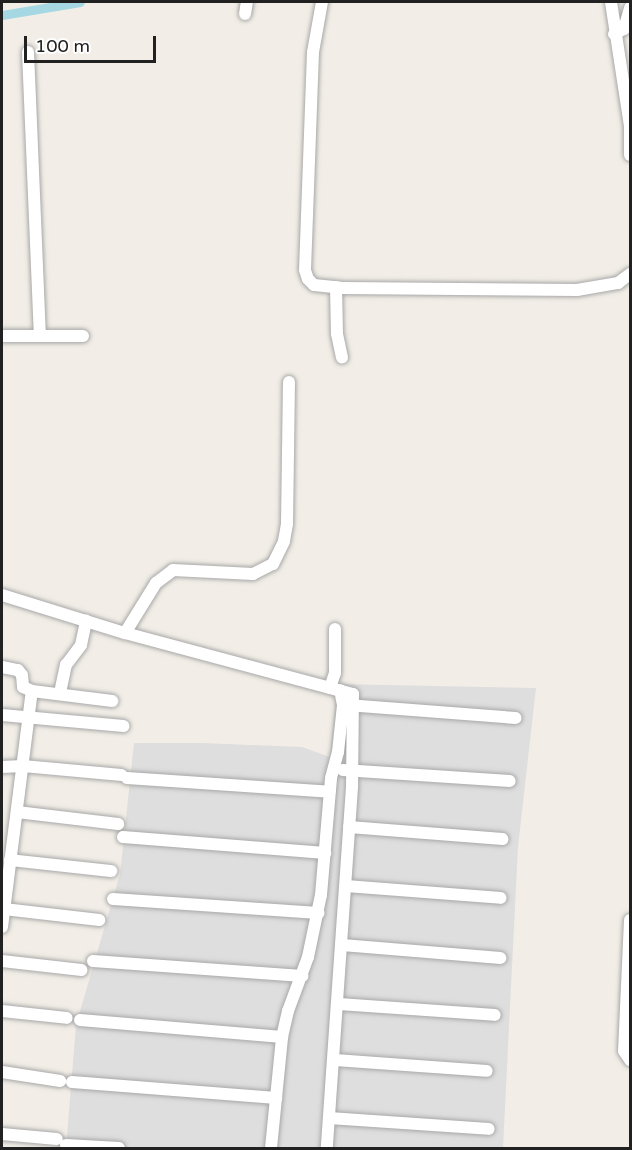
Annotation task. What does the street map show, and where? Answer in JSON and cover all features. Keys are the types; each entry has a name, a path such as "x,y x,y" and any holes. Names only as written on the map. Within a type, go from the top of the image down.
{"street":[{"path":"322,2 313,52 305,270 308,279 314,285 577,290 618,283 630,274"},
{"path":"611,2 614,34 630,126 630,155"},
{"path":"614,34 624,29 630,8"},
{"path":"28,52 40,336"},
{"path":"336,287 338,334 342,357"},
{"path":"2,336 83,336"},
{"path":"124,633 156,583 172,570 254,573 273,564 284,541 287,524 289,382"},
{"path":"2,595 124,633 353,694 330,792 319,913 302,976 288,1011 282,1038 271,1149"},
{"path":"61,688 66,665 81,645 86,621"},
{"path":"335,629 335,689"},
{"path":"2,668 18,670 22,675 23,687 32,691 112,701"},
{"path":"2,927 5,875 10,860 32,691"},
{"path":"349,705 516,718"},
{"path":"327,1149 339,1004 349,827 349,705"},
{"path":"2,715 124,726"},
{"path":"2,767 23,766 125,777 330,792"},
{"path":"334,769 510,781"},
{"path":"2,822 16,816 118,824"},
{"path":"349,827 503,839"},
{"path":"123,837 325,853"},
{"path":"10,860 111,871"},
{"path":"346,886 501,898"},
{"path":"113,899 319,913"},
{"path":"4,909 99,920"},
{"path":"630,920 624,1051 630,1059"},
{"path":"342,945 500,958"},
{"path":"93,961 302,976"},
{"path":"2,962 81,970"},
{"path":"339,1004 495,1015"},
{"path":"2,1011 67,1018"},
{"path":"80,1020 282,1038"},
{"path":"334,1060 487,1071"},
{"path":"2,1072 66,1081 276,1098"},
{"path":"329,1118 489,1128"},
{"path":"2,1134 119,1149"}],"shaded area":[{"path":"337,684 536,688 518,847 503,1148 66,1148 76,1025 120,874 134,743 302,747 330,757"}],"waterway":[{"path":"2,15 80,2"}]}
